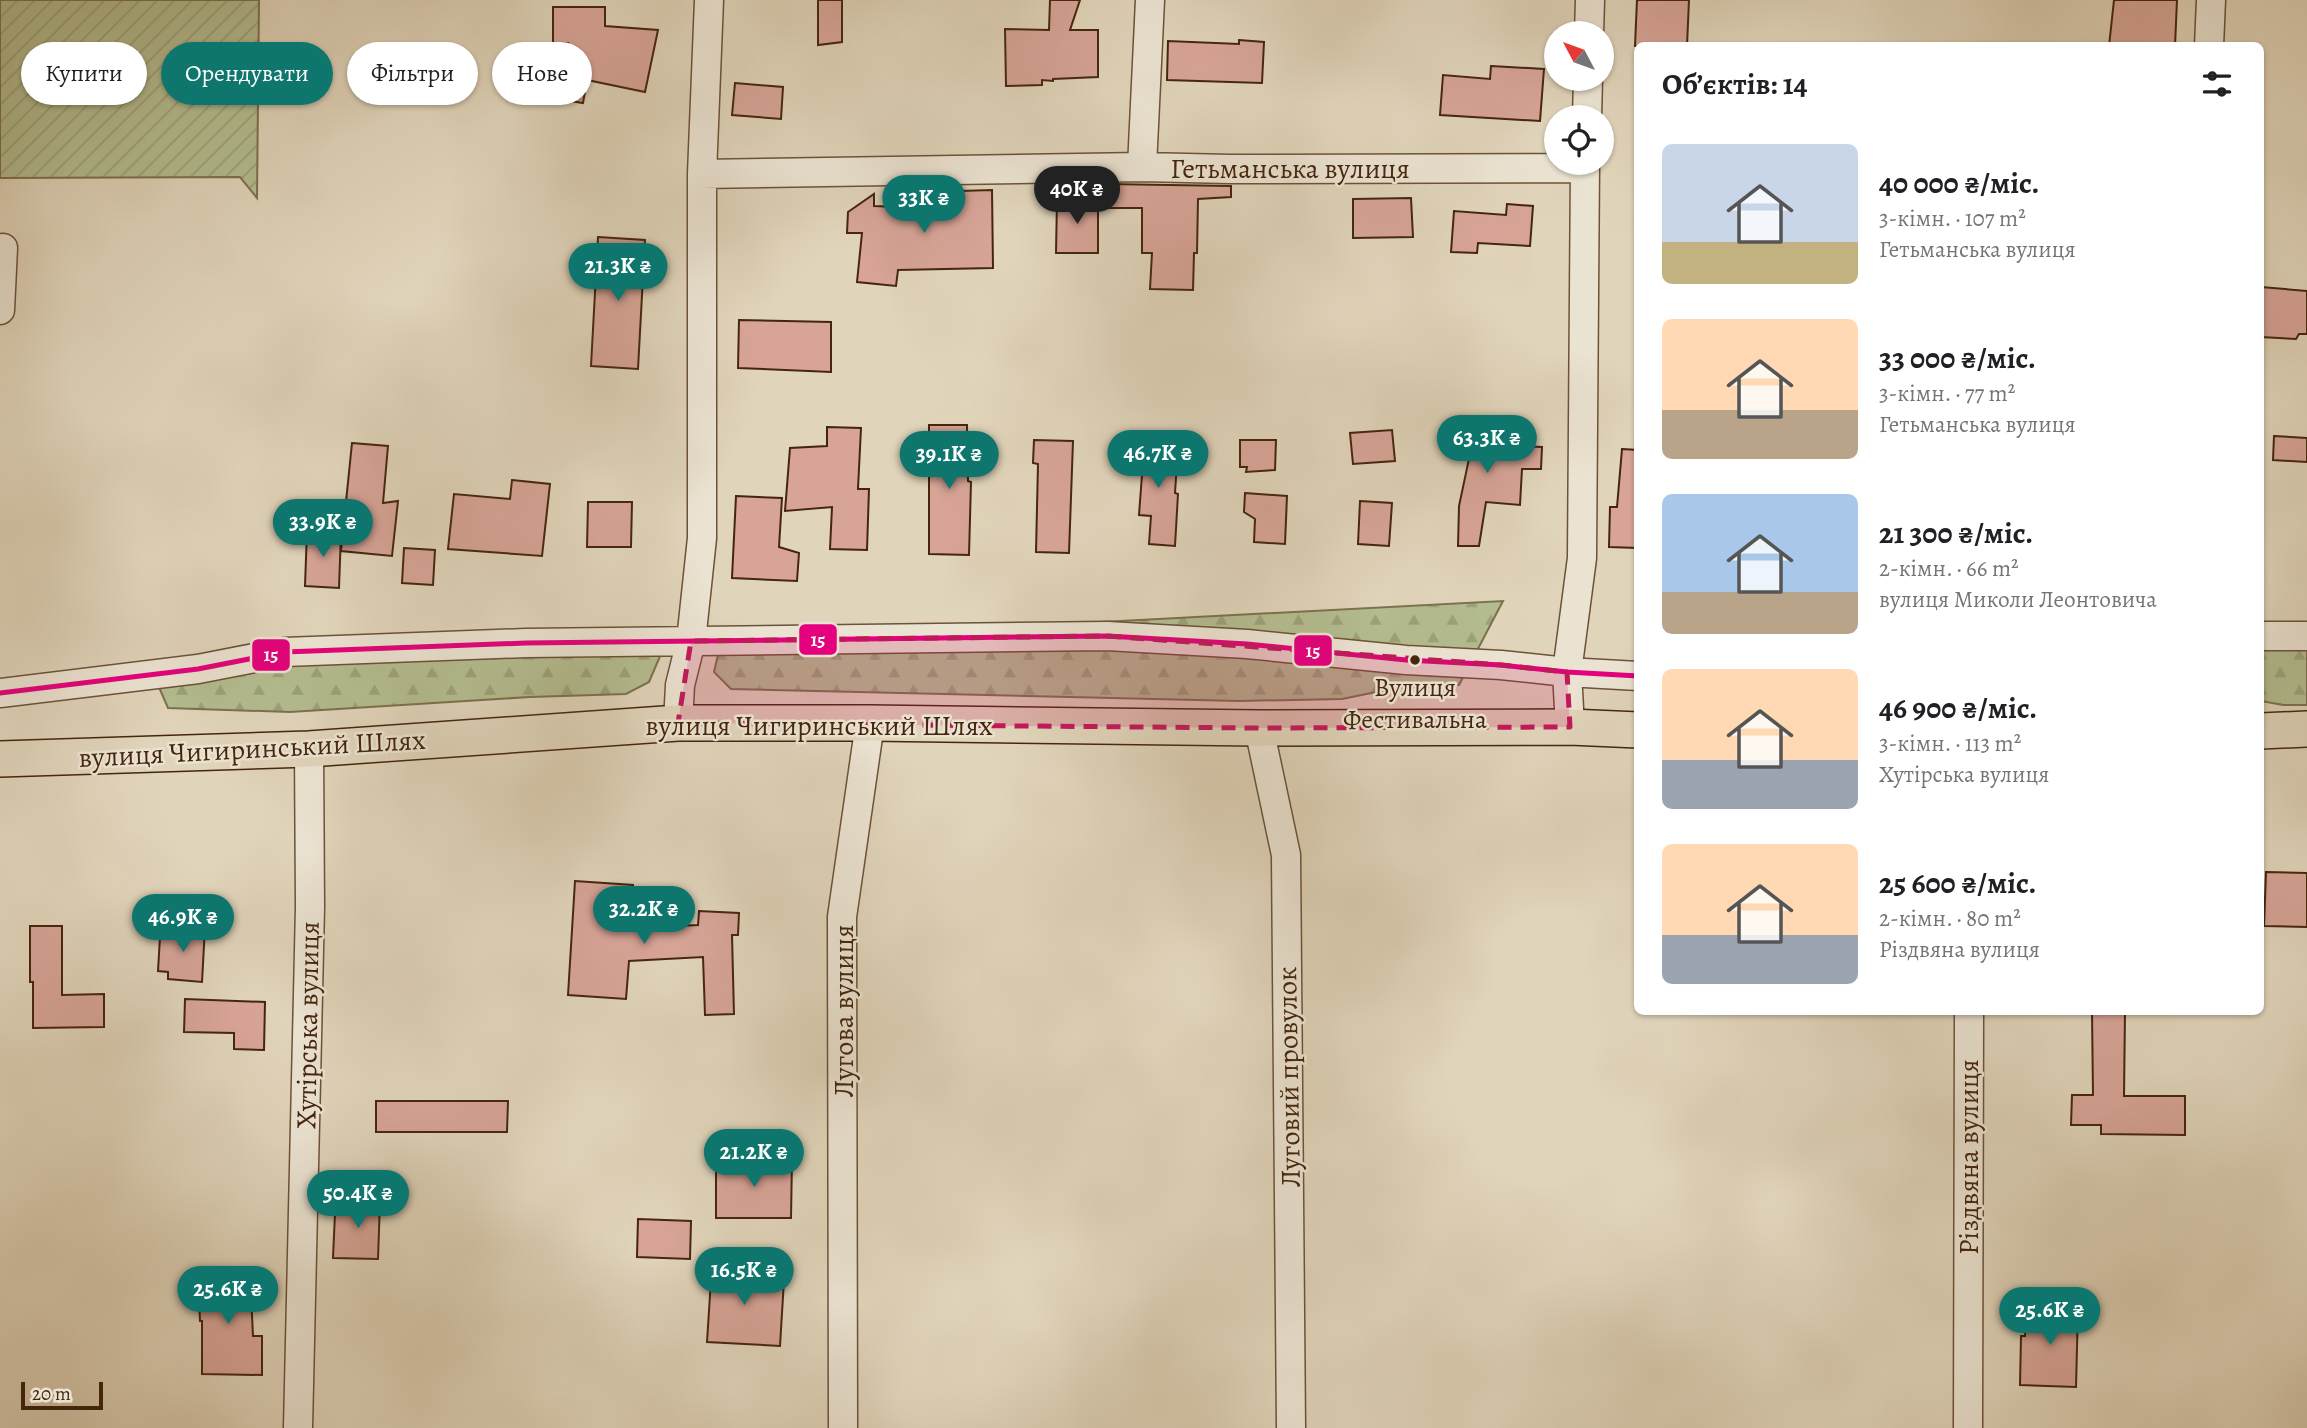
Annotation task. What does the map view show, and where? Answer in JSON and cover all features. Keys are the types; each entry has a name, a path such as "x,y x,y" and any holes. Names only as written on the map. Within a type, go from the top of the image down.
{"main road":[{"name":"вулиця Чигиринський Шлях","path":"0,759 309,749 678,723 1259,728 1570,727 1634,730"},
{"path":"2264,731 2307,729"}],"street":[{"path":"678,723 680,685 691,641 702,538 702,174 709,0"},
{"path":"1142,167 1150,0"},
{"path":"1589,21 1590,0"},
{"path":"2209,42 2211,0"},
{"name":"Гетьманська вулиця","path":"702,174 1142,167 1230,169 1544,165"},
{"path":"1570,727 1567,672 1582,558 1585,175"},
{"path":"0,310 4,248"},
{"path":"0,693 198,669 285,652 526,643 1107,636 1247,644 1406,660 1634,676"},
{"path":"2264,636 2307,636"},
{"name":"Лугова вулиця","path":"843,1428 842,918 870,723"},
{"name":"Луговий провулок","path":"1259,728 1286,855 1292,1428"},
{"name":"Хутірська вулиця","path":"298,1428 310,907 309,749"},
{"name":"Різдвяна вулиця","path":"1968,1428 1969,1015"}],"highlighted area":[{"path":"1107,636 1567,672 1570,727 1259,728 678,723 691,641"}],"green space":[{"path":"0,0 259,0 259,42 161,42 161,105 258,105 257,198 240,177 0,178"},
{"path":"1503,601 1459,685 1396,688 1342,699 1239,701 731,689 714,672 721,642"},
{"path":"2264,644 2307,644 2307,705 2264,702"},
{"path":"664,647 649,682 626,694 530,697 290,712 168,708 155,678 192,666"}],"building":[{"path":"818,0 842,0 842,42 818,45"},
{"path":"1050,0 1080,0 1070,30 1098,30 1098,77 1042,80 1042,85 1006,86 1005,29 1049,30"},
{"path":"1637,0 1689,0 1687,42 1635,42"},
{"path":"2114,0 2177,0 2175,42 2109,42"},
{"path":"553,7 605,7 605,26 658,30 645,92 592,81 592,42 553,42"},
{"path":"1239,40 1264,42 1262,83 1167,80 1168,41 1239,44"},
{"path":"1491,66 1544,69 1540,121 1440,115 1443,75 1490,79"},
{"path":"735,83 783,87 781,119 732,115"},
{"path":"1107,184 1231,186 1231,197 1198,199 1193,290 1150,289 1152,253 1142,253 1142,208 1107,208"},
{"path":"992,190 993,268 898,270 896,286 857,282 862,233 847,233 848,212 874,194 874,206 927,208 927,192"},
{"path":"1411,198 1413,237 1353,238 1353,199"},
{"path":"1057,199 1098,200 1098,253 1056,253"},
{"path":"1507,204 1533,206 1530,246 1478,243 1477,253 1451,252 1454,211 1506,215"},
{"path":"598,237 645,240 638,369 591,366"},
{"path":"2264,287 2307,291 2307,334 2299,334 2296,339 2264,337"},
{"path":"739,320 831,322 831,372 738,368"},
{"path":"1447,421 1485,425 1485,445 1542,447 1541,469 1522,469 1520,505 1486,502 1479,546 1458,546 1459,506 1470,454 1444,452"},
{"path":"929,425 967,425 968,481 971,482 969,555 929,554"},
{"path":"827,427 861,428 858,489 869,489 867,550 830,549 832,507 785,511 790,448 827,446"},
{"path":"1392,430 1395,461 1353,464 1350,433"},
{"path":"2274,436 2307,438 2307,462 2273,460"},
{"path":"1034,440 1073,441 1069,553 1036,552 1038,464 1033,463"},
{"path":"1240,440 1276,440 1275,470 1246,472 1247,467 1240,467"},
{"path":"352,443 388,446 383,503 398,501 392,556 341,551"},
{"path":"1135,444 1178,447 1175,546 1149,544 1151,516 1139,515 1142,475 1133,474"},
{"path":"1622,449 1634,450 1634,548 1609,547 1610,507 1617,507"},
{"path":"512,480 550,484 542,556 448,549 454,494 510,499"},
{"path":"1245,493 1287,496 1285,544 1254,542 1255,519 1244,512"},
{"path":"736,496 782,498 779,547 799,553 797,581 732,578"},
{"path":"1360,501 1392,503 1389,546 1358,544"},
{"path":"588,502 632,502 631,547 587,547"},
{"path":"307,530 341,533 339,588 305,586"},
{"path":"404,548 435,550 433,585 402,583"},
{"path":"2266,872 2307,873 2307,927 2264,926"},
{"path":"575,881 633,885 631,928 698,925 699,911 739,913 738,935 732,935 734,1014 705,1015 703,957 629,961 626,999 568,995"},
{"path":"176,925 205,927 202,982 168,979 168,972 158,971 160,937 175,938"},
{"path":"30,926 62,926 62,995 104,994 104,1027 33,1028"},
{"path":"185,999 265,1002 264,1050 234,1049 234,1033 184,1032"},
{"path":"2092,1015 2125,1015 2124,1096 2185,1096 2185,1135 2101,1134 2101,1125 2071,1125 2072,1095 2093,1095"},
{"path":"376,1101 508,1101 507,1132 376,1132"},
{"path":"723,1159 792,1159 791,1218 716,1218 716,1170 723,1171"},
{"path":"365,1194 380,1202 378,1259 333,1258 335,1213 347,1213 347,1201"},
{"path":"638,1219 691,1221 690,1259 637,1257"},
{"path":"712,1264 759,1267 759,1279 784,1280 780,1346 707,1342"},
{"path":"250,1273 253,1336 262,1336 262,1375 202,1374 202,1321 198,1275"},
{"path":"2027,1306 2078,1309 2076,1387 2020,1385 2021,1336 2025,1336"}],"transit line":[{"name":"15","path":"0,693 198,669 285,652 526,643 1107,636 1247,644 1406,660 1634,676"}],"place":[{"name":"Вулиця Фестивальна","path":"1415,660"}]}
